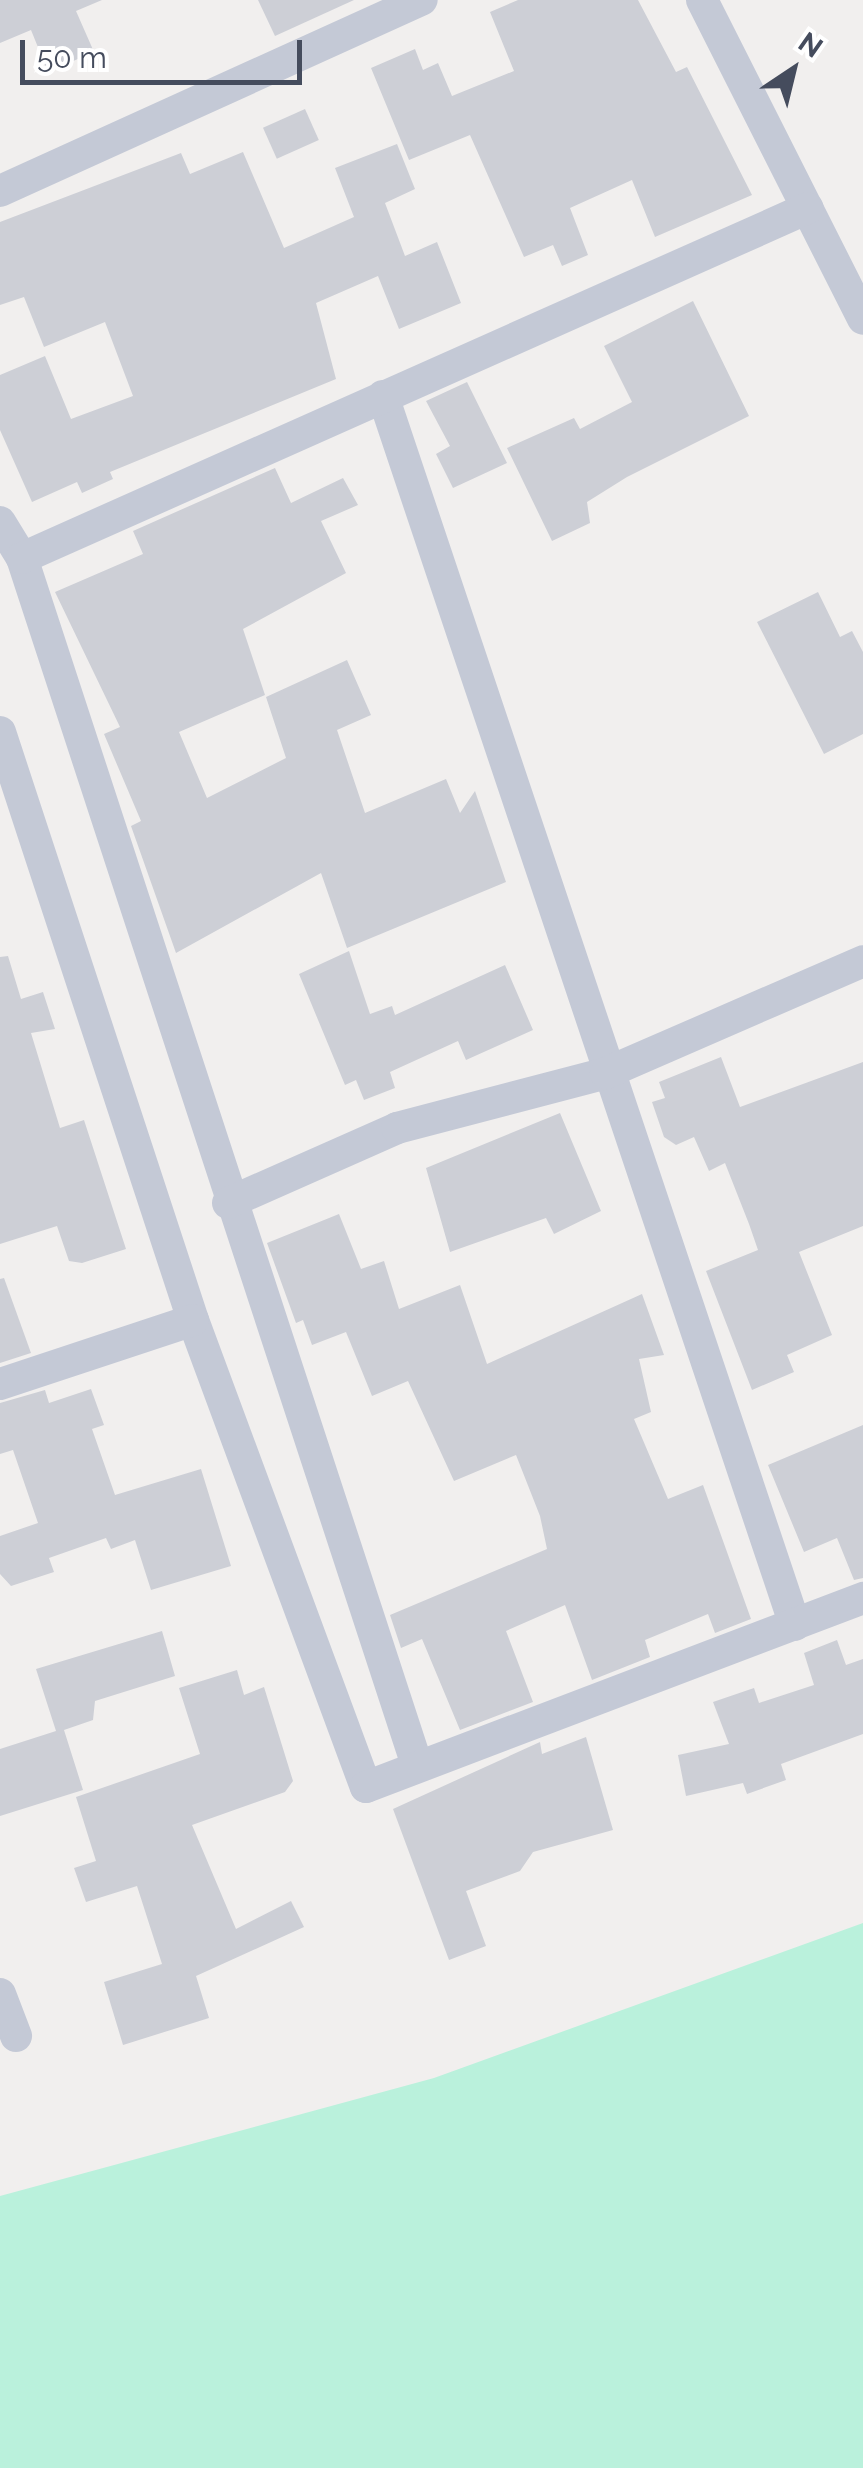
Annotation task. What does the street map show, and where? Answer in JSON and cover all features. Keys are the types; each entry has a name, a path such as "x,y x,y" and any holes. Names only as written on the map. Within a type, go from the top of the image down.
{"street":[{"path":"0,192 422,0"},
{"path":"702,0 863,319"},
{"path":"22,558 808,208"},
{"path":"383,396 606,1073 795,1625"},
{"path":"0,522 22,558 228,1202 416,1762"},
{"path":"0,732 193,1320 366,1787 416,1762 863,1598"},
{"path":"228,1202 398,1128 606,1073 863,960"},
{"path":"0,1384 193,1320"},
{"path":"0,1994 16,2036"}],"green space":[{"path":"863,1923 863,2468 0,2468 0,2196 434,2078"}],"building":[{"path":"0,0 102,0 76,11 94,52 48,72 31,30 0,43"},
{"path":"258,0 354,0 275,36"},
{"path":"518,0 638,0 676,72 687,67 752,195 655,237 632,180 570,208 588,255 562,266 553,245 524,257 470,135 409,160 371,68 415,49 423,70 438,63 452,96 514,71 490,12"},
{"path":"305,109 319,140 277,159 263,128"},
{"path":"397,144 415,189 385,203 405,256 437,242 461,303 399,329 378,276 316,303 336,379 110,472 113,479 82,493 77,482 32,502 0,430 0,375 45,356 71,419 133,396 105,322 44,347 24,297 0,305 0,222 181,153 190,174 243,152 284,248 354,217 335,168"},
{"path":"693,301 749,416 627,477 587,502 590,523 552,541 507,448 574,418 580,429 632,402 604,346"},
{"path":"467,382 507,463 453,488 436,454 450,446 426,401"},
{"path":"275,468 291,503 343,478 358,505 321,521 346,573 243,629 265,695 179,732 207,798 286,758 266,697 347,660 371,715 337,730 365,813 446,779 460,813 475,791 506,882 347,948 321,873 176,953 131,826 141,821 104,734 120,727 55,592 143,554 133,531"},
{"path":"818,592 840,637 852,631 863,652 863,734 824,754 757,622"},
{"path":"349,951 370,1014 392,1006 395,1015 505,965 533,1030 466,1060 458,1041 390,1072 395,1088 364,1100 356,1080 345,1085 299,974"},
{"path":"8,956 21,999 43,992 55,1029 31,1033 60,1128 84,1120 126,1249 82,1263 69,1261 57,1226 0,1244 0,957"},
{"path":"721,1057 740,1107 863,1062 863,1226 799,1252 832,1335 787,1355 794,1372 752,1390 706,1271 758,1250 749,1224 725,1163 709,1171 694,1137 676,1145 664,1137 652,1102 665,1098 659,1082"},
{"path":"560,1113 601,1211 554,1234 546,1218 450,1252 426,1168"},
{"path":"339,1214 361,1269 384,1261 399,1309 460,1285 487,1364 642,1294 664,1355 639,1359 651,1412 634,1419 668,1499 703,1485 751,1619 715,1633 708,1614 645,1640 650,1657 592,1680 565,1605 506,1631 533,1702 460,1730 422,1639 401,1648 390,1615 547,1549 540,1516 516,1455 454,1481 408,1381 372,1396 346,1332 312,1345 303,1320 296,1323 267,1243"},
{"path":"4,1278 31,1353 0,1363 0,1279"},
{"path":"91,1389 104,1425 92,1429 115,1495 201,1469 231,1566 151,1590 135,1540 111,1549 106,1538 49,1558 54,1572 11,1586 0,1574 0,1536 38,1523 13,1450 0,1454 0,1403 45,1390 49,1403"},
{"path":"863,1425 863,1578 854,1580 837,1538 804,1552 768,1465"},
{"path":"162,1631 175,1676 95,1701 93,1720 64,1730 83,1790 0,1816 0,1749 56,1731 36,1669"},
{"path":"837,1640 846,1665 863,1659 863,1734 781,1764 786,1780 747,1794 743,1783 686,1796 678,1755 729,1744 713,1702 754,1688 759,1703 814,1685 804,1653"},
{"path":"237,1670 244,1695 264,1687 293,1781 285,1792 192,1825 236,1929 291,1901 304,1927 196,1976 209,2018 123,2045 104,1982 162,1964 137,1886 86,1902 74,1868 96,1861 76,1797 200,1754 179,1688"},
{"path":"586,1737 613,1830 533,1852 520,1871 466,1891 486,1946 449,1960 393,1809 540,1742 542,1754"}]}
